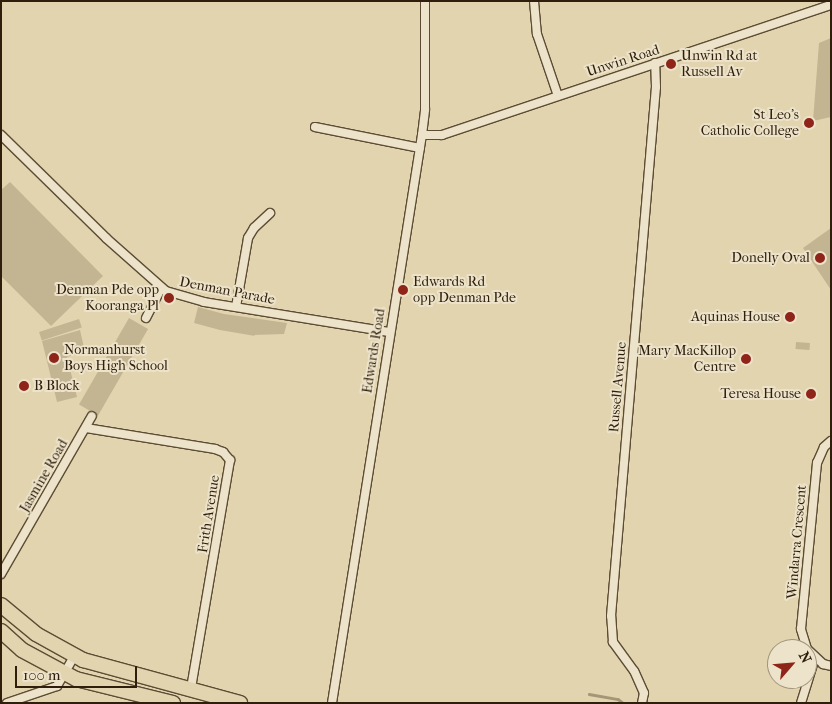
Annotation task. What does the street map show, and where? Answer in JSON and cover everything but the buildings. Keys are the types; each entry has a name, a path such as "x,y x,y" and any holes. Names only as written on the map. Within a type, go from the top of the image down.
{"highway":[{"path":"1,605 36,634 74,656 240,703"},
{"path":"1,631 22,650 64,674 108,688 173,703"}],"street":[{"name":"Edwards Road","path":"332,703 422,136 425,109 424,1"},
{"path":"534,1 537,34 558,96"},
{"name":"Unwin Road","path":"422,136 442,135 831,5"},
{"name":"Russell Avenue","path":"642,703 644,693 634,671 613,642 611,616 656,87 655,64"},
{"path":"315,127 420,148"},
{"name":"Denman Parade","path":"1,135 106,238 161,288 184,298 390,332"},
{"path":"236,307 248,238 254,228 270,213"},
{"path":"146,318 161,288"},
{"name":"Jasmine Road","path":"1,574 92,416"},
{"name":"Frith Avenue","path":"86,428 215,449 223,452 230,460 191,689"},
{"name":"Windarra Crescent","path":"804,639 801,629 817,464 824,447 831,441"},
{"path":"7,703 57,686 74,656"},
{"name":"Windarra Crescent","path":"817,660 823,664 831,666"},
{"path":"801,703 805,689"}],"shaded area":[{"path":"831,38 831,117 813,121 819,43"},
{"path":"10,182 103,276 51,326 1,276 1,190"},
{"name":"Donelly Oval","path":"831,228 831,290 803,248"},
{"path":"198,307 224,314 287,323 284,334 255,336 220,330 194,323"},
{"path":"129,318 148,329 98,416 79,405"},
{"path":"79,319 82,328 42,341 39,332"},
{"path":"80,330 85,352 67,357 77,397 57,402 42,341"},
{"path":"796,342 810,343 809,350 796,349"}],"waterway":[{"path":"589,694 618,699 623,703"}],"place":[{"name":"Unwin Rd at Russell Av","path":"671,64"},
{"name":"St Leo's Catholic College","path":"809,123"},
{"name":"Donelly Oval","path":"820,258"},
{"name":"Edwards Rd opp Denman Pde","path":"403,290"},
{"name":"Denman Pde opp Kooranga Pl","path":"169,298"},
{"name":"Aquinas House","path":"790,317"},
{"name":"Normanhurst Boys High School","path":"54,358"},
{"name":"Mary MacKillop Centre","path":"746,359"},
{"name":"B Block","path":"24,386"},
{"name":"Teresa House","path":"811,394"}]}
